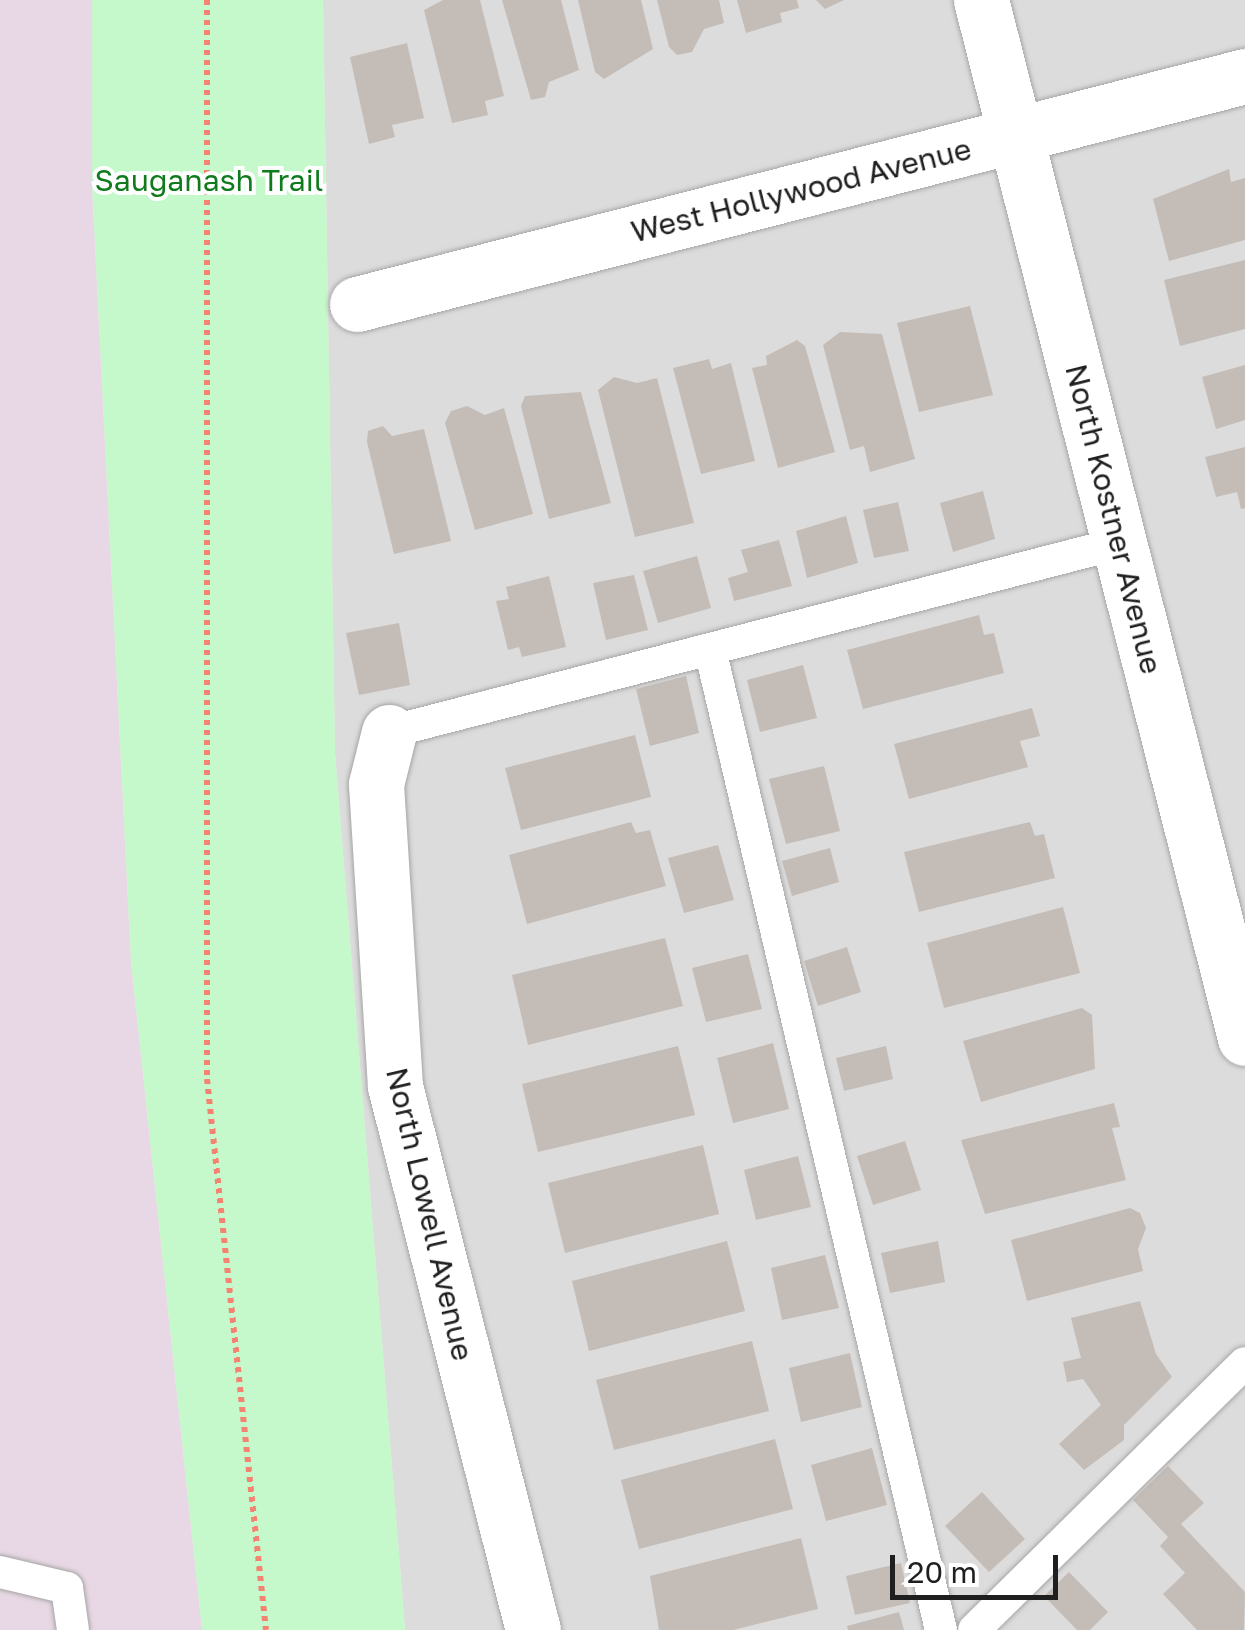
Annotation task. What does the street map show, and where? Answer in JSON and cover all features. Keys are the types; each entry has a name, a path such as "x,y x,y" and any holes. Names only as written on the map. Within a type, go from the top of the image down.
{"street":[{"name":"North Kostner Avenue","path":"982,0 1245,1038"},
{"name":"West Hollywood Avenue","path":"358,304 1245,76"},
{"name":"North Lowell Avenue","path":"390,732 376,784 395,1086 532,1630"}],"lane":[{"path":"390,732 1120,543"},
{"path":"710,649 941,1630"},
{"path":"974,1630 1245,1363"},
{"path":"0,1572 66,1588 73,1630"}],"path":[{"path":"207,0 208,1079 266,1630"}],"shaded area":[{"path":"0,0 92,0 92,185 131,961 202,1630 0,1630"},
{"path":"323,0 1245,0 1245,1630 405,1630 335,753"}],"green space":[{"name":"Sauganash Trail","path":"92,0 323,0 335,753 405,1630 202,1630 131,961 92,185"}],"building":[{"path":"443,0 480,0 504,96 485,101 488,115 452,123 424,10"},
{"path":"502,0 561,0 579,70 549,82 545,97 531,100"},
{"path":"578,0 641,0 653,49 604,79 595,72"},
{"path":"657,0 719,0 724,23 704,29 692,52 677,55 669,47"},
{"path":"737,0 797,0 799,8 780,13 782,22 746,33"},
{"path":"816,0 844,0 825,9"},
{"path":"407,43 424,118 392,125 395,137 369,144 350,57"},
{"path":"1229,169 1231,182 1245,178 1245,240 1169,261 1153,199"},
{"path":"1245,260 1245,329 1180,346 1164,280"},
{"path":"970,306 993,395 919,412 897,323"},
{"path":"840,332 882,334 915,459 870,472 864,446 850,450 823,345"},
{"path":"797,340 805,346 835,452 778,468 752,368 767,365 766,356"},
{"path":"709,359 712,369 731,363 755,461 701,474 673,368"},
{"path":"1245,365 1245,420 1216,429 1202,377"},
{"path":"614,377 637,383 657,378 694,523 635,537 598,390"},
{"path":"581,392 611,503 549,519 521,406 525,396"},
{"path":"467,406 485,415 504,408 533,514 475,530 445,423 451,411"},
{"path":"383,426 392,436 424,429 451,541 394,554 367,442 368,431"},
{"path":"1245,447 1245,508 1241,509 1237,492 1216,497 1205,457"},
{"path":"983,491 995,539 953,552 940,503"},
{"path":"898,502 909,551 874,558 863,510"},
{"path":"846,516 858,563 807,578 796,531"},
{"path":"779,540 792,586 734,601 728,578 748,572 741,550"},
{"path":"697,556 711,608 658,623 643,571"},
{"path":"634,575 648,630 606,640 593,583"},
{"path":"549,576 566,647 522,657 519,647 508,650 496,601 509,599 506,587"},
{"path":"979,615 984,635 994,633 1004,673 863,709 847,650"},
{"path":"399,623 410,685 359,695 346,633"},
{"path":"803,665 817,718 760,732 747,680"},
{"path":"686,676 699,733 650,746 636,689"},
{"path":"1032,708 1040,736 1020,741 1028,767 909,799 894,744"},
{"path":"635,735 651,797 521,830 505,768"},
{"path":"824,766 840,831 786,844 769,779"},
{"path":"631,822 636,833 650,830 666,886 527,924 509,855"},
{"path":"1030,822 1035,836 1044,834 1055,878 919,912 904,852"},
{"path":"718,845 734,900 684,913 668,858"},
{"path":"830,848 839,882 792,896 782,861"},
{"path":"1063,907 1080,973 944,1008 927,943"},
{"path":"665,938 683,1006 528,1045 512,975"},
{"path":"847,947 861,992 818,1006 804,961"},
{"path":"748,954 762,1009 706,1022 692,968"},
{"path":"1082,1008 1092,1015 1095,1069 981,1102 963,1041"},
{"path":"773,1043 789,1109 733,1123 717,1058"},
{"path":"678,1046 695,1115 538,1152 522,1084"},
{"path":"886,1046 893,1079 844,1091 836,1058"},
{"path":"1114,1103 1120,1127 1112,1128 1126,1180 985,1214 961,1140"},
{"path":"905,1141 921,1190 873,1205 857,1156"},
{"path":"703,1145 719,1214 565,1253 548,1183"},
{"path":"798,1156 811,1207 756,1220 744,1170"},
{"path":"1130,1208 1140,1213 1146,1228 1138,1249 1143,1271 1027,1301 1011,1240"},
{"path":"727,1241 745,1311 589,1351 572,1281"},
{"path":"938,1241 945,1282 890,1293 881,1253"},
{"path":"825,1255 839,1308 782,1320 771,1268"},
{"path":"1140,1301 1156,1354 1172,1377 1124,1425 1124,1440 1084,1470 1059,1444 1101,1405 1083,1379 1067,1382 1063,1362 1081,1358 1071,1318"},
{"path":"752,1341 769,1411 614,1450 596,1380"},
{"path":"850,1353 862,1407 801,1422 789,1368"},
{"path":"775,1439 793,1509 639,1549 621,1480"},
{"path":"872,1448 887,1505 826,1521 811,1465"},
{"path":"1168,1466 1204,1503 1181,1524 1245,1592 1244,1630 1197,1630 1163,1594 1185,1573 1160,1546 1168,1537 1133,1500"},
{"path":"982,1492 1025,1539 989,1572 945,1526"},
{"path":"801,1538 818,1609 733,1630 659,1630 650,1576"},
{"path":"901,1563 910,1603 855,1615 846,1576"},
{"path":"1069,1572 1108,1612 1090,1630 1077,1630 1044,1596"},
{"path":"899,1612 904,1630 848,1630 847,1626"}]}
